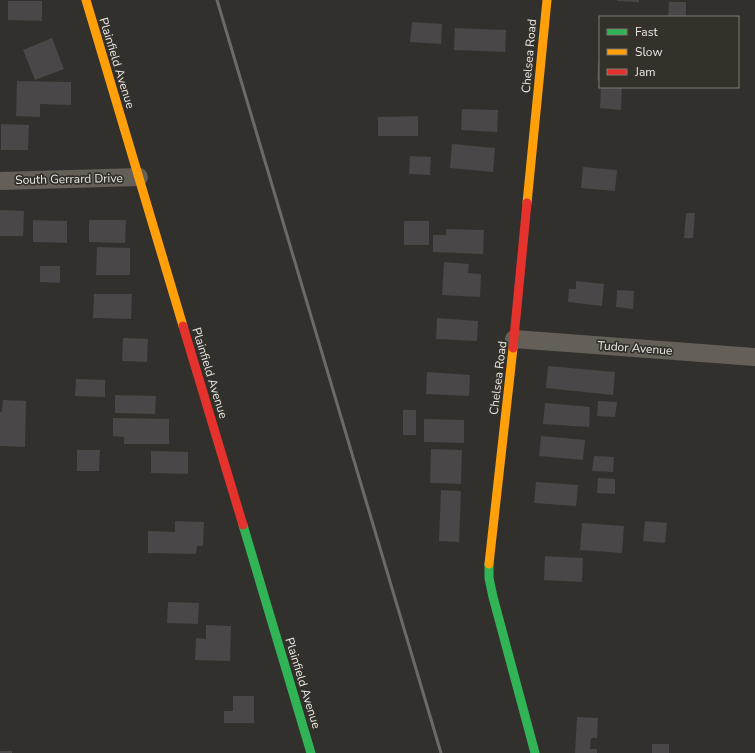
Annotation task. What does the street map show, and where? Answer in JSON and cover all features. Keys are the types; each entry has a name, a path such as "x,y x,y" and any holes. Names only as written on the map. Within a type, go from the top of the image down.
{"street":[{"name":"Plainfield Avenue","path":"86,0 311,753"},
{"name":"Chelsea Road","path":"535,753 489,578 492,532 514,339 547,0"},
{"name":"South Gerrard Drive","path":"0,181 139,177"},
{"name":"Tudor Avenue","path":"514,339 755,357"}],"building":[{"path":"639,0 639,2 617,1"},
{"path":"8,1 42,1 42,21 8,20"},
{"path":"669,2 686,2 686,16 668,16"},
{"path":"412,22 442,24 441,44 410,42"},
{"path":"455,28 506,30 505,52 454,50"},
{"path":"52,38 64,69 35,80 23,50"},
{"path":"598,62 599,62 599,81 597,80"},
{"path":"17,81 71,82 71,105 40,104 40,117 16,116"},
{"path":"601,88 622,88 621,110 600,108"},
{"path":"462,109 498,110 497,132 461,130"},
{"path":"418,116 418,136 378,136 378,117"},
{"path":"1,124 29,125 28,150 1,150"},
{"path":"452,144 495,148 493,172 450,168"},
{"path":"410,156 431,157 430,175 409,174"},
{"path":"583,167 617,170 615,191 581,188"},
{"path":"0,210 24,211 23,236 0,236"},
{"path":"686,213 695,213 693,238 684,238"},
{"path":"33,220 67,221 67,243 33,242"},
{"path":"89,220 126,220 125,243 89,242"},
{"path":"404,221 429,221 429,245 404,245"},
{"path":"446,229 484,230 483,254 433,252 433,235 446,235"},
{"path":"97,247 130,248 130,275 96,275"},
{"path":"444,262 469,264 468,273 481,274 480,297 442,295"},
{"path":"40,266 60,266 60,283 40,282"},
{"path":"576,281 604,284 602,306 568,302 569,289 576,289"},
{"path":"617,290 634,291 633,309 616,307"},
{"path":"94,294 132,294 131,319 93,318"},
{"path":"437,318 478,321 477,341 436,339"},
{"path":"123,338 148,339 147,362 122,361"},
{"path":"548,366 615,372 613,395 546,388"},
{"path":"427,372 470,375 469,396 426,394"},
{"path":"76,379 105,380 105,397 75,396"},
{"path":"115,395 156,396 155,414 115,413"},
{"path":"3,400 26,401 25,447 0,446 0,412 2,412"},
{"path":"598,401 617,402 615,417 597,416"},
{"path":"545,403 590,407 589,427 543,424"},
{"path":"403,410 416,410 416,435 403,435"},
{"path":"113,418 169,419 169,444 124,444 124,437 113,436"},
{"path":"424,419 464,420 464,443 424,442"},
{"path":"541,436 585,440 583,460 539,456"},
{"path":"431,449 462,450 461,484 430,483"},
{"path":"77,450 100,450 99,471 77,471"},
{"path":"151,451 188,452 188,474 151,473"},
{"path":"594,456 614,457 613,472 592,471"},
{"path":"598,478 615,479 615,494 597,493"},
{"path":"536,482 578,485 576,506 534,503"},
{"path":"441,490 461,491 459,542 439,541"},
{"path":"175,521 204,522 203,546 197,546 196,554 148,553 148,531 175,532"},
{"path":"645,521 667,523 665,543 643,541"},
{"path":"582,523 624,526 622,553 580,550"},
{"path":"545,556 583,558 582,582 544,580"},
{"path":"168,602 199,603 198,624 167,623"},
{"path":"206,625 231,626 230,661 195,660 196,638 206,639"},
{"path":"233,696 254,696 254,723 224,723 224,711 233,711"},
{"path":"577,717 598,718 597,738 591,738 590,749 597,749 597,753 575,753"},
{"path":"652,744 669,744 669,753 652,753"},
{"path":"0,751 12,751 12,753 0,753"}],"railway":[{"path":"217,0 441,753"}],"traffic: fast":[{"path":"243,525 311,753"},
{"path":"489,564 489,578 493,597 535,753"}],"traffic: slow":[{"path":"86,0 183,326"},
{"path":"527,203 547,0"},
{"path":"489,564 513,348"}],"traffic: jam":[{"path":"513,348 527,203"},
{"path":"183,326 243,525"}]}
